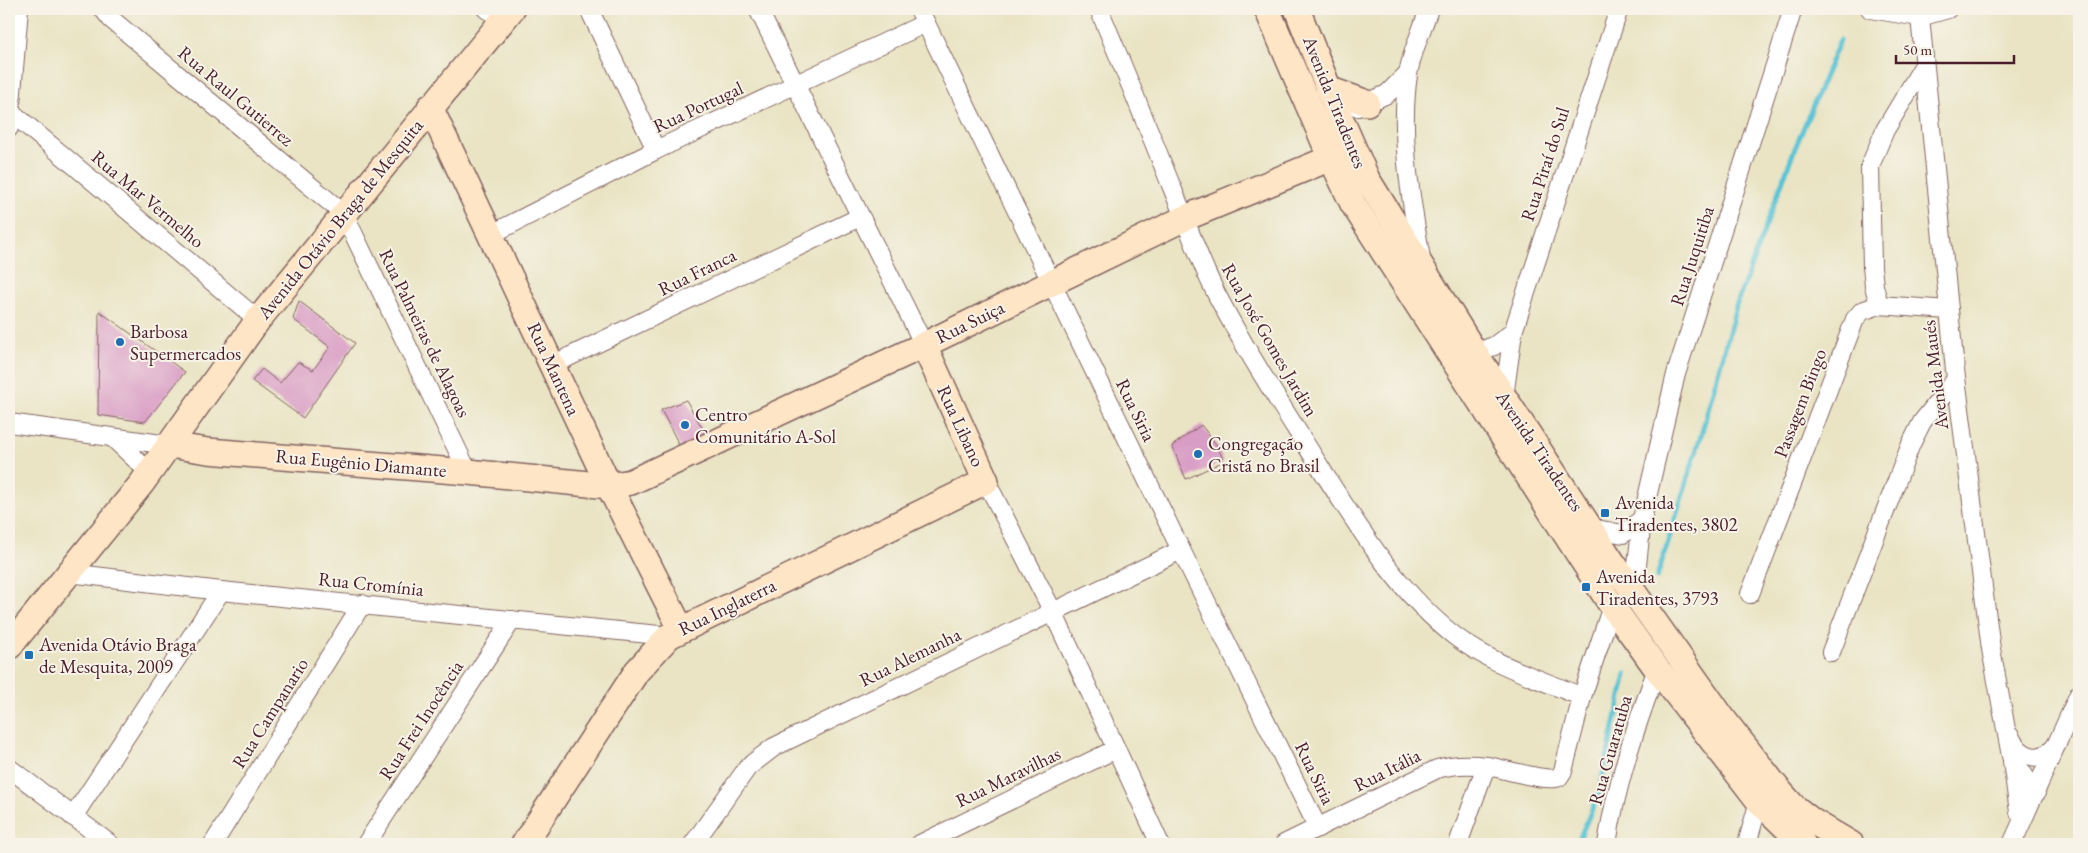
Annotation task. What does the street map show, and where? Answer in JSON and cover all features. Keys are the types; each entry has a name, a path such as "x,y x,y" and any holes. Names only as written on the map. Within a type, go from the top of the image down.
{"main road":[{"name":"Avenida Tiradentes","path":"1267,9 1328,120 1367,179 1475,353 1634,593 1724,720 1776,788 1793,806 1812,821 1851,844"},
{"name":"Avenida Tiradentes","path":"1297,9 1328,89 1331,158 1354,204 1612,606 1657,669 1759,801 1803,844"},
{"name":"Avenida Otávio Braga de Mesquita","path":"9,647 150,473 258,320 430,107 500,12"},
{"path":"1328,89 1367,103"},
{"name":"Rua Mantena","path":"430,107 675,632"},
{"name":"Rua Suiça","path":"608,486 644,477 924,345 1185,218 1331,158"},
{"name":"Rua Libano","path":"924,345 986,481"},
{"name":"Rua Eugênio Diamante","path":"169,445 208,451 468,472 608,486"},
{"name":"Rua Inglaterra","path":"524,844 637,671 654,651 675,632 986,481"}],"street":[{"path":"9,117 19,9"},
{"name":"Rua Raul Gutierrez","path":"103,9 111,19 344,214"},
{"path":"589,9 656,150"},
{"name":"Rua Libano","path":"758,9 797,84 860,218 924,345"},
{"name":"Rua José Gomes Jardim","path":"1099,9 1185,218 1199,258 1219,299 1278,401 1353,519 1396,577 1427,611 1454,636 1474,650 1501,664 1582,697"},
{"path":"1422,267 1407,164 1405,110 1408,73 1429,9"},
{"name":"Rua Piraí do Sul","path":"1504,397 1513,332 1619,9"},
{"name":"Rua Juquitiba","path":"1634,593 1642,518 1676,374 1793,9"},
{"path":"1870,9 1920,17 1948,9"},
{"name":"Rua Portugal","path":"490,234 656,150 797,84 922,16"},
{"name":"Rua Siria","path":"922,16 1050,283 1318,828"},
{"name":"Avenida Maués","path":"1920,17 1956,379 1990,639 2004,727 2011,756 2018,833"},
{"path":"1924,65 1885,130 1870,166 1872,267 1879,305 1949,310"},
{"path":"1328,120 1387,94 1408,73"},
{"name":"Rua Mar Vermelho","path":"9,117 258,320"},
{"name":"Rua Palmeiras de Alagoas","path":"344,214 468,472"},
{"name":"Rua Franca","path":"552,365 860,218"},
{"name":"Passagem Bingo","path":"1750,594 1855,320 1862,312 1879,305"},
{"path":"1475,353 1494,346 1513,332"},
{"path":"1830,652 1911,444 1922,422 1956,379"},
{"name":"Rua Eugênio Diamante","path":"9,423 114,439 169,445"},
{"path":"114,439 150,473"},
{"name":"Rua Libano","path":"986,481 1053,612 1160,844"},
{"path":"1591,528 1623,534 1642,518"},
{"name":"Rua Alemanha","path":"693,844 748,767 774,747 1181,550"},
{"name":"Rua Cromínia","path":"69,573 221,591 512,620 675,632"},
{"path":"72,817 221,591"},
{"name":"Rua Campanario","path":"213,844 362,604"},
{"path":"1582,697 1612,606"},
{"name":"Rua Frei Inocência","path":"366,844 512,620"},
{"name":"Rua Guaratuba","path":"1607,844 1635,729 1657,669"},
{"path":"2018,833 2079,694"},
{"name":"Rua Itália","path":"1284,844 1437,769 1456,765 1486,766 1547,779 1559,777 1563,771 1582,697"},
{"name":"Avenida Maués","path":"2004,727 2014,746 2022,753 2030,756 2040,756 2049,753 2056,746 2060,737"},
{"name":"Rua Maravilhas","path":"920,844 1116,749"},
{"name":"Avenida Maués","path":"2011,756 2036,794"},
{"path":"1458,844 1486,766"},
{"path":"9,768 110,844"},
{"path":"1747,844 1759,801"}],"building":[{"path":"299,301 355,343 303,418 252,381 262,369 280,383 298,362 313,370 330,347 293,319"},
{"name":"Barbosa Supermercados","path":"99,311 185,372 145,422 98,415"},
{"name":"Centro Comunitário A-Sol","path":"686,400 709,440 683,452 661,410"},
{"name":"Congregação Cristã no Brasil","path":"1201,425 1216,444 1224,461 1186,479 1172,446"}],"waterway":[{"path":"1657,577 1700,439 1736,306 1793,153 1840,40"},
{"path":"1577,844 1599,793 1626,674"}],"place":[{"name":"Barbosa Supermercados","path":"120,342"},
{"name":"Centro Comunitário A-Sol","path":"685,425"},
{"name":"Congregação Cristã no Brasil","path":"1198,454"},
{"name":"Avenida Tiradentes, 3802","path":"1605,513"},
{"name":"Avenida Tiradentes, 3793","path":"1586,587"},
{"name":"Avenida Otávio Braga de Mesquita, 2009","path":"29,655"}]}
